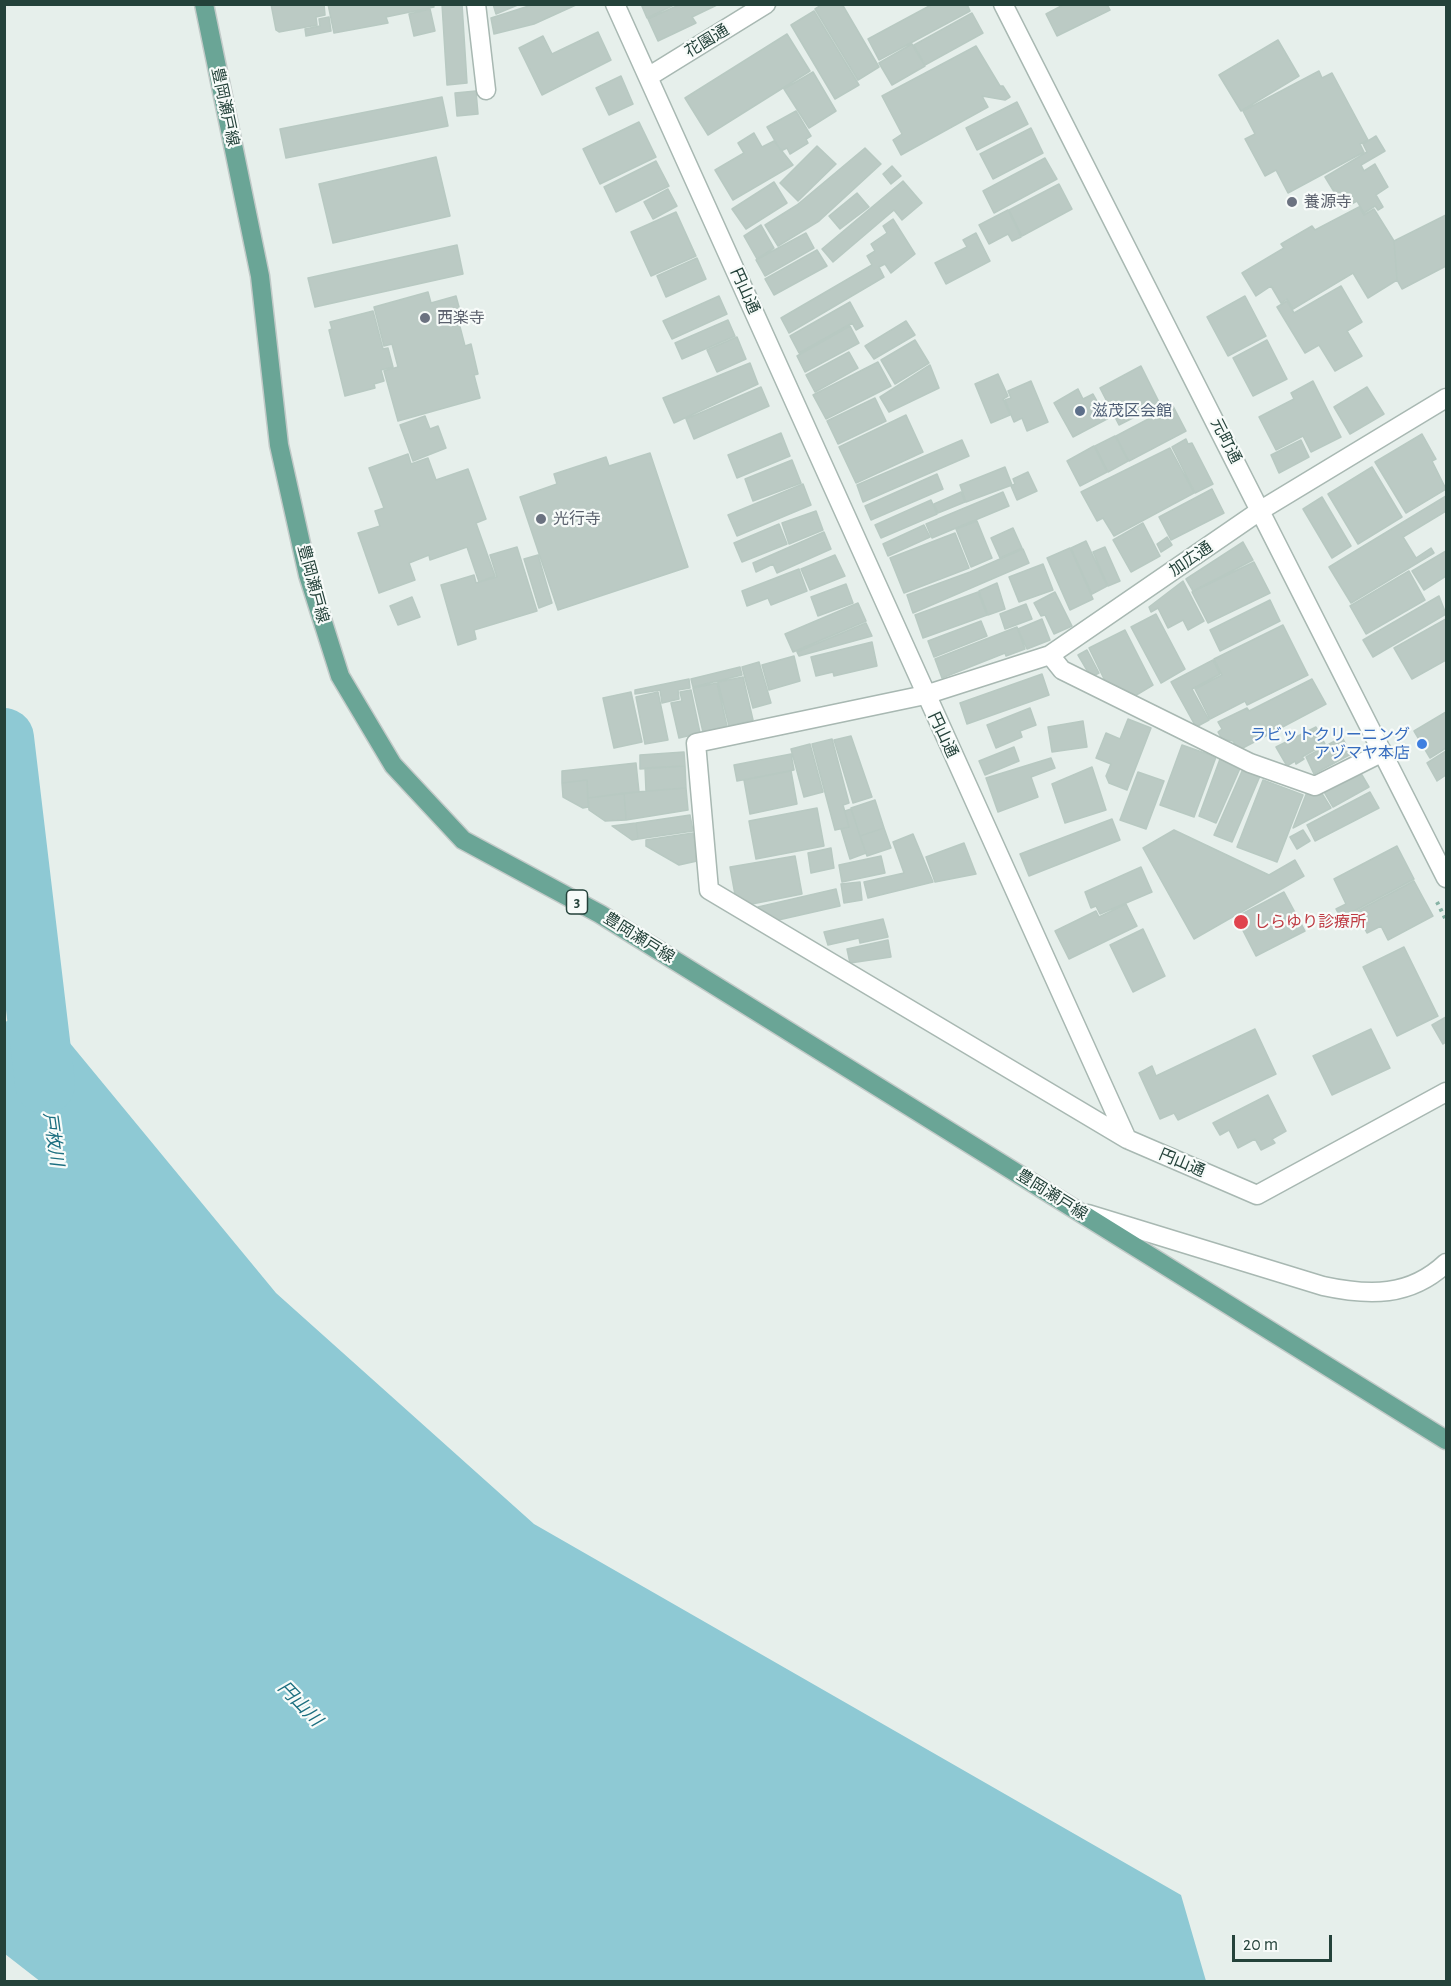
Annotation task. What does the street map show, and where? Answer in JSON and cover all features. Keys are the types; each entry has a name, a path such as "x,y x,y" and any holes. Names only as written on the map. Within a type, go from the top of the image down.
{"main road":[{"name":"豊岡瀬戸線","path":"204,4 260,276 279,445 308,575 340,676 393,765 463,840 600,914 1446,1440"}],"street":[{"path":"476,4 486,90"},
{"name":"円山通","path":"615,4 1127,1139 1257,1195 1446,1092"},
{"name":"花園通","path":"648,77 766,4"},
{"name":"元町通","path":"1003,4 1446,878"},
{"name":"加広通","path":"1127,1139 709,890 696,743 925,695 1050,655 1261,510 1446,398"},
{"path":"1050,655 1062,670 1185,732 1250,763 1315,786 1383,752"},
{"path":"1077,1211 1323,1286 1358,1293 1375,1294 1410,1288 1446,1263"}],"water":[{"name":"円山川","path":"36,1002 276,1293 534,1524 1181,1895 1206,1981 41,1982 5,1954 4,1023"}],"building":[{"path":"271,4 324,4 325,15 316,17 317,25 279,32 276,30"},
{"path":"328,4 433,4 434,7 386,17 388,23 334,33"},
{"path":"442,4 462,4 467,83 447,85"},
{"path":"493,4 520,4 496,14"},
{"path":"535,4 578,4 534,24 494,34 491,18"},
{"path":"641,4 676,4 647,18"},
{"path":"681,4 719,4 692,17 696,23 658,41 648,19"},
{"path":"823,4 842,4 879,67 858,80 815,9"},
{"path":"933,4 967,4 970,11 879,60 868,39"},
{"path":"1065,4 1107,4 1110,10 1057,36 1046,14"},
{"path":"430,9 435,31 414,36 409,14"},
{"path":"814,11 859,85 835,99 791,25"},
{"path":"972,13 983,33 925,65 914,45"},
{"path":"329,17 331,31 306,36 305,29 320,26 319,19"},
{"path":"598,32 611,60 542,95 519,48 543,36 552,54"},
{"path":"787,34 810,71 708,135 685,98"},
{"path":"1278,40 1299,76 1241,111 1219,75"},
{"path":"912,44 925,66 892,85 879,63"},
{"path":"976,46 1000,86 1003,86 1010,97 1005,100 982,96 988,107 901,155 893,140 902,134 882,96"},
{"path":"1319,71 1322,78 1332,73 1368,140 1360,144 1364,152 1288,193 1276,170 1265,176 1245,139 1255,134 1243,111"},
{"path":"813,72 836,111 809,128 784,89"},
{"path":"621,76 633,104 609,115 596,88"},
{"path":"476,91 478,114 457,116 455,93"},
{"path":"442,97 448,126 286,158 280,129"},
{"path":"1017,102 1028,124 977,150 966,128"},
{"path":"796,111 811,136 806,139 808,143 790,154 787,148 781,151 767,127"},
{"path":"639,122 656,157 600,184 583,149"},
{"path":"1031,128 1043,153 993,179 980,154"},
{"path":"754,133 762,147 774,141 793,165 733,200 715,170 744,153 738,143"},
{"path":"1376,136 1385,151 1361,165 1364,171 1375,164 1388,187 1376,195 1383,207 1378,210 1375,206 1364,213 1357,201 1344,208 1325,177 1367,152 1363,144"},
{"path":"817,146 836,164 798,201 780,183"},
{"path":"865,148 881,164 819,221 778,246 765,225 797,205"},
{"path":"436,157 450,216 333,243 319,184"},
{"path":"1045,158 1057,179 994,213 983,191"},
{"path":"656,161 669,186 616,212 604,187"},
{"path":"892,166 901,176 891,184 883,174"},
{"path":"903,181 922,203 902,220 894,210 833,262 822,249"},
{"path":"774,182 787,203 746,229 732,209"},
{"path":"1059,184 1072,209 1022,236 1009,210"},
{"path":"668,189 677,206 653,219 644,202"},
{"path":"857,193 869,207 840,229 829,216"},
{"path":"1359,207 1364,215 1374,209 1394,241 1397,280 1368,298 1353,273 1293,309 1287,299 1281,303 1271,286 1256,296 1242,273 1284,248 1281,244 1312,226 1315,230"},
{"path":"1008,210 1021,237 1012,241 1008,234 989,244 979,225"},
{"path":"676,212 696,256 651,276 631,232"},
{"path":"1446,215 1446,266 1402,289 1397,280 1394,241"},
{"path":"893,219 915,254 891,273 885,264 879,267 884,277 789,333 781,318 872,265 867,256 875,251 871,244 887,233 883,226"},
{"path":"761,225 774,248 757,259 744,236"},
{"path":"806,233 814,248 765,276 756,260"},
{"path":"976,233 990,261 946,284 935,263 967,247 963,240"},
{"path":"457,245 463,274 315,307 308,278"},
{"path":"817,250 827,266 774,295 765,279"},
{"path":"697,258 706,279 666,297 657,276"},
{"path":"1341,286 1362,322 1347,331 1362,356 1335,371 1319,345 1305,353 1277,307 1287,301 1294,313"},
{"path":"428,292 431,303 456,296 462,318 458,319 465,346 471,344 478,374 474,375 480,398 398,421 384,371 398,367 392,344 384,346 374,307"},
{"path":"719,296 727,314 672,339 663,321"},
{"path":"1245,296 1266,336 1228,356 1207,317"},
{"path":"850,302 863,326 856,330 852,323 799,353 790,336"},
{"path":"373,311 383,349 388,348 393,367 381,370 384,381 374,384 375,388 345,396 329,330 332,329 330,322"},
{"path":"728,320 735,336 682,359 675,343"},
{"path":"906,321 915,335 874,359 865,346"},
{"path":"850,326 859,343 805,372 797,356"},
{"path":"737,337 746,359 717,372 707,350"},
{"path":"915,340 929,363 895,384 881,360"},
{"path":"1267,340 1287,379 1253,396 1233,358"},
{"path":"849,352 858,368 815,392 806,375"},
{"path":"878,362 891,386 826,419 813,395"},
{"path":"750,363 758,384 674,423 663,398"},
{"path":"930,365 939,388 889,412 880,397"},
{"path":"1141,366 1160,404 1119,425 1100,388"},
{"path":"998,374 1008,396 1003,399 1010,415 991,423 975,384"},
{"path":"1031,381 1048,422 1027,431 1022,418 1014,422 1005,400 1011,398 1008,391"},
{"path":"1313,381 1341,437 1311,452 1303,436 1276,450 1259,417 1294,399 1291,393"},
{"path":"761,387 769,406 694,439 686,419"},
{"path":"1367,387 1384,414 1350,434 1334,407"},
{"name":"滋茂区会館","path":"1078,389 1083,399 1093,394 1107,419 1073,437 1054,403"},
{"path":"875,398 886,421 838,444 827,421"},
{"path":"1173,406 1186,431 1129,461 1116,436"},
{"path":"906,415 923,452 856,483 839,447"},
{"path":"425,416 430,429 438,426 446,448 413,461 400,425"},
{"path":"781,433 790,456 737,478 728,455"},
{"path":"1422,434 1436,459 1432,461 1446,489 1406,513 1375,462"},
{"path":"1115,436 1128,461 1108,472 1095,446"},
{"path":"1186,439 1188,444 1192,443 1213,484 1195,493 1172,447"},
{"path":"962,440 969,456 863,502 857,485"},
{"path":"1301,440 1309,457 1279,473 1271,455"},
{"path":"1094,446 1107,472 1080,486 1067,461"},
{"path":"1170,448 1194,493 1114,536 1103,518 1097,521 1081,492"},
{"path":"650,453 688,567 558,610 520,497 557,484 554,474 606,457 609,466"},
{"path":"408,454 411,464 428,458 436,480 468,469 486,519 476,523 495,576 479,582 467,547 430,560 429,555 409,563 415,580 379,593 358,533 380,526 375,511 384,508 369,468"},
{"path":"792,460 801,483 753,501 745,479"},
{"path":"1005,467 1012,485 966,502 960,485"},
{"path":"1372,467 1402,517 1358,544 1328,494"},
{"path":"1028,472 1037,491 1017,500 1011,486 1015,484 1013,479"},
{"path":"937,474 943,489 871,520 865,506"},
{"path":"803,484 811,505 737,536 728,515"},
{"path":"1212,489 1224,513 1171,540 1159,517"},
{"path":"961,492 965,502 938,513 934,504"},
{"path":"1003,492 1009,506 932,538 926,524"},
{"path":"1446,496 1446,511 1403,537 1416,558 1431,548 1434,553 1351,603 1329,567"},
{"path":"1322,497 1351,546 1332,558 1303,509"},
{"path":"931,500 937,514 881,538 875,525"},
{"path":"816,511 823,530 789,544 782,523"},
{"path":"977,521 992,558 971,567 956,529"},
{"path":"1143,523 1160,556 1131,572 1113,540"},
{"path":"779,524 787,544 742,562 734,543"},
{"path":"924,525 930,537 888,556 883,544"},
{"path":"1013,528 1022,548 1000,558 991,538"},
{"path":"824,532 831,549 777,573 773,564 756,572 753,563"},
{"path":"955,533 969,568 904,593 890,558"},
{"path":"1167,537 1172,545 1161,552 1157,544"},
{"path":"1086,541 1107,586 1092,594 1071,548"},
{"path":"1243,542 1253,560 1193,591 1186,579"},
{"path":"517,547 537,611 474,630 476,639 458,645 441,585 474,575 476,583 497,577 490,555"},
{"path":"1105,547 1120,581 1108,586 1093,552"},
{"path":"1070,548 1093,599 1070,610 1047,558"},
{"path":"1023,549 1029,563 913,613 907,595 970,572"},
{"path":"1446,551 1446,576 1424,590 1412,571"},
{"path":"538,555 552,603 539,608 524,559"},
{"path":"835,555 845,576 810,590 801,569"},
{"path":"1254,562 1270,593 1208,623 1192,592"},
{"path":"1043,564 1053,590 1019,602 1009,577"},
{"path":"799,569 807,591 771,605 768,598 747,606 742,591"},
{"path":"1409,571 1425,600 1366,634 1350,606"},
{"path":"1183,581 1204,621 1188,630 1183,620 1168,628 1158,608 1151,612 1149,607"},
{"path":"997,583 1005,609 988,615 979,591"},
{"path":"846,584 853,603 818,616 811,597"},
{"path":"978,592 987,615 923,638 915,615"},
{"path":"1055,592 1072,626 1054,634 1045,615 1041,616 1034,603"},
{"path":"1439,596 1446,614 1373,657 1363,640"},
{"path":"412,597 420,617 398,625 390,606"},
{"path":"1270,600 1280,621 1220,651 1210,630"},
{"path":"858,603 866,621 793,652 785,634"},
{"path":"1026,604 1032,619 1005,629 1000,614"},
{"path":"1156,614 1185,669 1161,683 1131,627"},
{"path":"1042,619 1050,640 1027,649 1018,629"},
{"path":"1446,619 1446,660 1412,679 1394,648"},
{"path":"981,621 987,636 934,657 928,641"},
{"path":"866,623 872,636 799,656 797,652"},
{"path":"1283,625 1308,675 1247,705 1245,701 1210,719 1195,689 1222,675 1214,659"},
{"path":"1017,627 1025,649 1006,656 1005,653 942,678 935,659"},
{"path":"1125,630 1153,685 1133,697 1107,685 1089,648"},
{"path":"872,642 877,666 834,676 833,672 816,676 811,657"},
{"path":"1087,650 1099,673 1091,677 1078,655"},
{"path":"794,656 800,681 769,690 762,665"},
{"path":"1213,660 1220,674 1192,689 1209,720 1196,727 1171,682"},
{"path":"759,662 771,703 753,708 742,667"},
{"path":"740,667 742,675 693,687 691,679"},
{"path":"1042,674 1049,695 967,724 960,703"},
{"path":"743,677 753,720 729,726 718,682"},
{"path":"689,679 690,688 678,690 679,699 662,703 660,690 635,694 635,690"},
{"path":"1312,679 1326,704 1239,750 1233,741 1222,739 1218,732 1222,729 1218,722 1247,708 1249,711"},
{"path":"717,683 727,726 703,732 693,688"},
{"path":"691,690 700,733 679,738 671,703 682,701 680,692"},
{"path":"631,692 642,742 614,748 603,698"},
{"path":"658,692 668,740 645,744 636,697"},
{"path":"1030,708 1036,725 1020,731 1022,737 996,748 987,725"},
{"path":"1446,712 1446,748 1430,758 1414,731"},
{"path":"1128,719 1151,728 1127,790 1109,783 1106,776 1111,764 1096,758 1106,733 1120,739"},
{"path":"1083,721 1087,747 1052,752 1048,727"},
{"path":"1316,727 1325,744 1302,757 1304,759 1296,764 1295,761 1287,766 1276,747"},
{"path":"851,736 872,797 853,803 834,740"},
{"path":"1342,737 1351,754 1314,774 1306,757"},
{"path":"832,739 849,803 843,805 849,827 835,830 812,744"},
{"path":"810,744 823,792 804,797 791,749"},
{"path":"1182,745 1216,757 1194,817 1160,805"},
{"path":"1014,747 1019,761 985,775 979,761"},
{"path":"1446,751 1446,775 1437,781 1427,763"},
{"path":"684,752 685,766 640,769 640,755"},
{"path":"791,754 794,770 737,781 734,765"},
{"path":"1051,758 1055,768 1031,777 1038,797 998,812 986,778"},
{"path":"1220,759 1241,766 1216,823 1199,816"},
{"path":"636,763 639,792 588,798 587,780 562,783 562,771"},
{"path":"685,766 686,788 646,791 645,768"},
{"path":"1092,767 1106,810 1065,823 1052,784"},
{"path":"1243,769 1260,776 1232,842 1214,835"},
{"path":"1359,770 1369,787 1333,807 1323,790"},
{"path":"791,771 797,804 750,814 744,780"},
{"path":"1138,772 1164,781 1146,829 1120,820"},
{"path":"587,780 588,807 583,808 563,797 562,783"},
{"path":"1263,780 1303,795 1277,862 1237,847"},
{"path":"686,788 688,810 626,820 624,793"},
{"path":"1307,792 1315,795 1321,792 1331,808 1293,828"},
{"path":"1370,792 1379,808 1315,841 1307,825"},
{"path":"624,793 626,820 605,821 589,810 588,798"},
{"path":"875,800 884,828 860,836 851,808"},
{"path":"817,808 824,846 756,859 749,821"},
{"path":"851,809 866,853 850,859 841,829 849,827 845,811"},
{"path":"690,815 693,831 638,839 636,823"},
{"path":"1112,819 1120,840 1029,876 1020,854"},
{"path":"636,823 638,839 632,840 612,826"},
{"path":"884,828 891,848 867,856 860,836"},
{"path":"1174,830 1269,875 1295,860 1304,876 1194,939 1143,848"},
{"path":"1303,830 1310,841 1297,849 1290,837"},
{"path":"693,833 697,861 679,865 646,846 646,840"},
{"path":"913,834 933,882 868,898 864,882 904,873 893,842"},
{"path":"964,843 976,874 935,882 926,857"},
{"path":"1397,846 1414,879 1341,918 1336,909 1346,904 1334,879"},
{"path":"831,848 834,868 811,873 808,853"},
{"path":"795,856 802,894 747,905 736,900 730,867"},
{"path":"881,856 885,873 842,882 839,865"},
{"path":"1141,867 1152,892 1100,914 1096,906 1091,908 1085,892"},
{"path":"1414,881 1433,916 1388,940 1381,926 1367,933 1356,912"},
{"path":"860,882 862,900 844,903 841,884"},
{"path":"836,889 840,906 774,921 760,913 758,907"},
{"path":"1284,892 1305,931 1256,956 1236,917"},
{"path":"1126,904 1137,926 1069,959 1055,931 1096,911 1099,917"},
{"path":"883,919 888,937 860,943 859,938 828,945 824,932"},
{"path":"1143,929 1165,976 1133,992 1110,945"},
{"path":"888,940 891,957 850,963 847,949"},
{"path":"1404,947 1438,1016 1397,1036 1363,967"},
{"path":"1446,1017 1446,1042 1443,1044 1432,1025"},
{"path":"1255,1029 1276,1074 1178,1120 1174,1113 1160,1119 1139,1073 1152,1066 1156,1076"},
{"path":"1371,1029 1390,1068 1332,1095 1313,1056"},
{"path":"1268,1095 1286,1131 1272,1139 1275,1143 1261,1150 1255,1139 1238,1148 1229,1130 1220,1135 1213,1123"}],"waterway":[{"name":"戸枚川","path":"4,738 45,1084"}],"place":[{"name":"養源寺","path":"1292,202"},
{"name":"西楽寺","path":"425,318"},
{"name":"滋茂区会館","path":"1080,411"},
{"name":"光行寺","path":"541,519"},
{"name":"ラビットクリーニング アヅマヤ本店","path":"1422,744"},
{"name":"しらゆり診療所","path":"1241,922"}]}
